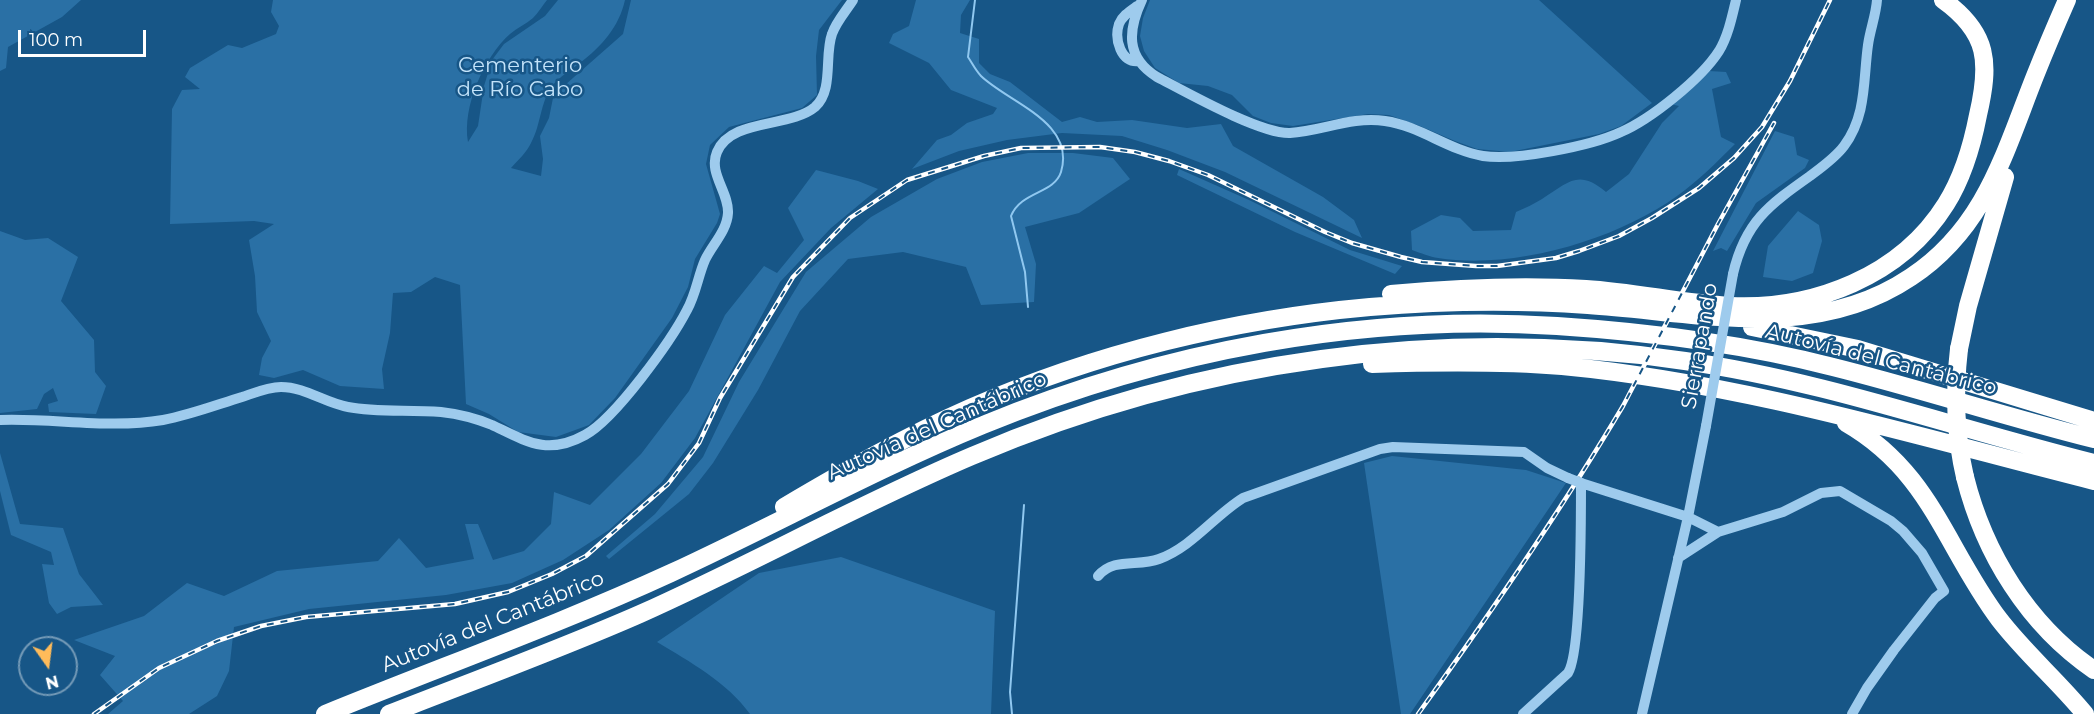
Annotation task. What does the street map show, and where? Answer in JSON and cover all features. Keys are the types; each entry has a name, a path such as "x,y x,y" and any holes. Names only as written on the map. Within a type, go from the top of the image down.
{"highway":[{"path":"572,616 729,537 873,455 970,408 1087,361 1202,326 1302,306 1440,290 1576,289 1731,306 1759,305 1810,298 1857,283 1901,255 1927,230 1946,203 1969,153 1984,89 1983,54 1972,26 1958,11 1943,0"},
{"path":"1020,388 1150,346 1209,332 1318,313 1430,304 1510,303 1584,304 1678,314 1785,319 1824,314 1847,308 1878,296 1921,270 1955,238 1982,203 2005,156 2067,0"},
{"path":"2054,30 2002,186 1968,306 1959,349 1955,414 1965,477 1979,524 2009,581 2030,611 2049,632 2092,669"},
{"path":"1678,314 1858,349 2087,419"},
{"name":"Autovía del Cantábrico","path":"325,714 572,616 691,563 929,449 1007,416 1085,388 1166,365 1248,346 1324,334 1423,325 1487,324 1571,327 1685,339 1834,367 2089,438"},
{"name":"Autovía del Cantábrico","path":"389,714 639,614 974,455 1070,418 1130,398 1242,371 1307,360 1438,348 1550,348 1684,361 1776,377 1871,401 2094,464"},
{"path":"1070,418 1162,394 1263,375 1347,365 1458,362 1562,366 1654,378 1802,407 2094,481"},
{"path":"1802,407 1831,416 1858,429 1892,456 1932,506 1970,574 1998,617 2085,714"}],"street":[{"path":"0,420 121,423 158,421 282,387 302,390 349,408 430,411 463,415 537,445 566,443 586,435 600,426 614,411 666,343 691,303 705,260 727,219 727,204 714,165 715,155 720,146 739,132 801,114 817,105 825,88 831,35 839,19 854,0"},
{"path":"1141,2 1121,21 1118,35 1123,55 1130,61 1139,61 1156,77 1269,130 1296,132 1353,121 1383,120 1413,129 1469,153 1494,157 1515,156 1604,138 1620,133 1640,121 1687,86 1710,64 1726,37 1733,2"},
{"name":"Sierrapando","path":"1642,714 1688,517 1733,274 1742,244 1757,219 1776,200 1832,159 1849,138 1862,104 1868,43 1879,3"},
{"path":"1098,576 1110,566 1149,562 1173,553 1208,528 1227,508 1243,498 1380,449 1394,447 1524,452 1547,468 1568,478 1688,517 1718,532"},
{"path":"1523,714 1568,673 1572,663 1576,625 1581,483"},
{"path":"1678,558 1718,532 1783,512 1821,493 1840,491 1891,521 1912,540 1922,553 1944,591 1935,598 1894,650 1866,688 1852,714"}],"green space":[{"path":"0,0 81,0 62,17 8,47 6,68 0,71"},
{"name":"Cementerio de Río Cabo","path":"273,0 547,0 533,18 500,44 484,69 468,114 468,142 478,126 484,86 492,60 504,44 545,16 558,0 625,0 619,19 602,43 552,86 531,143 511,168 541,176 543,159 540,136 549,118 553,98 623,34 631,0 842,0 819,30 816,56 817,95 802,108 729,127 710,145 706,164 720,214 695,259 688,287 672,318 615,398 589,425 556,437 518,432 489,414 466,404 460,285 435,277 411,292 393,293 390,333 382,369 384,389 340,386 303,370 274,378 259,375 262,358 271,341 257,312 255,276 249,240 274,224 254,221 170,224 172,109 182,90 200,89 185,77 190,68 228,45 242,48 276,34 279,26 271,12"},
{"path":"916,0 970,0 961,15 960,33 979,39 979,63 990,74 1010,82 1062,122 1080,117 1097,122 1132,120 1187,128 1221,124 1233,146 1323,197 1354,220 1362,238 1225,172 1122,136 1062,133 1007,140 959,151 912,169 937,140 951,135 967,123 993,114 997,108 951,90 929,63 889,43 893,34 909,26"},
{"path":"1150,0 1539,0 1652,103 1621,126 1599,134 1510,152 1477,149 1389,115 1368,114 1293,126 1271,123 1253,116 1232,95 1208,86 1179,83 1155,68 1144,51 1140,36 1143,18"},
{"path":"1709,71 1726,72 1731,83 1712,89 1721,137 1735,144 1692,184 1652,212 1595,238 1531,255 1499,260 1468,261 1435,257 1412,250 1411,231 1441,215 1460,218 1473,231 1511,230 1516,212 1574,180 1588,181 1606,192 1629,174 1662,123 1679,106 1670,104"},
{"path":"1775,131 1794,137 1797,155 1809,160 1805,168 1756,203 1727,251 1721,248 1713,251"},
{"path":"1028,153 1073,153 1113,158 1130,179 1079,213 1025,227 1036,264 1034,302 981,305 966,267 903,252 848,259 800,311 758,390 713,463 689,494 609,559 606,556 655,514 703,457 739,382 806,272 871,217 937,179 982,162"},
{"path":"1179,169 1249,200 1350,250 1402,266 1395,274 1295,232 1177,175"},
{"path":"816,170 878,189 831,228 780,282 695,438 661,483 609,530 563,560 512,583 446,595 309,609 234,627 229,671 217,696 189,714 108,714 123,701 100,675 115,656 78,642 78,639 144,616 187,583 224,596 277,571 378,561 399,538 426,568 474,559 465,524 478,524 493,560 524,551 551,524 554,492 590,505 641,454 689,391 725,315 764,266 777,273 804,240 788,208"},
{"path":"1798,211 1819,225 1822,241 1813,273 1792,281 1763,277 1768,246"},
{"path":"0,231 25,240 48,238 78,257 61,301 94,340 95,372 106,386 96,414 49,412 48,404 58,401 53,388 44,394 37,409 0,413"},
{"path":"0,453 20,524 63,528 79,574 103,605 71,607 57,614 49,603 42,564 54,565 51,552 11,535 0,491"},
{"path":"1392,456 1526,470 1566,483 1410,714 1401,714 1364,463"},
{"path":"841,557 995,611 991,714 750,714 719,682 657,642 759,573"}],"waterway":[{"path":"975,0 968,57 981,76 1037,115 1050,127 1059,140 1063,155 1061,172 1052,185 1022,202 1011,216 1025,272 1028,307"},
{"path":"1012,714 1010,692 1024,505"}],"railway":[{"path":"94,714 159,668 217,641 261,626 306,617 455,604 508,592 552,574 586,556 668,484 699,443 720,398 793,277 850,218 907,180 984,156 1021,148 1100,147 1135,152 1208,175 1325,232 1352,243 1401,257 1422,262 1476,266 1497,266 1556,258 1619,236 1652,218 1699,188 1734,158 1762,127 1790,81 1830,0"},
{"path":"1418,714 1524,562 1575,485 1623,406 1718,224 1774,123"}]}
